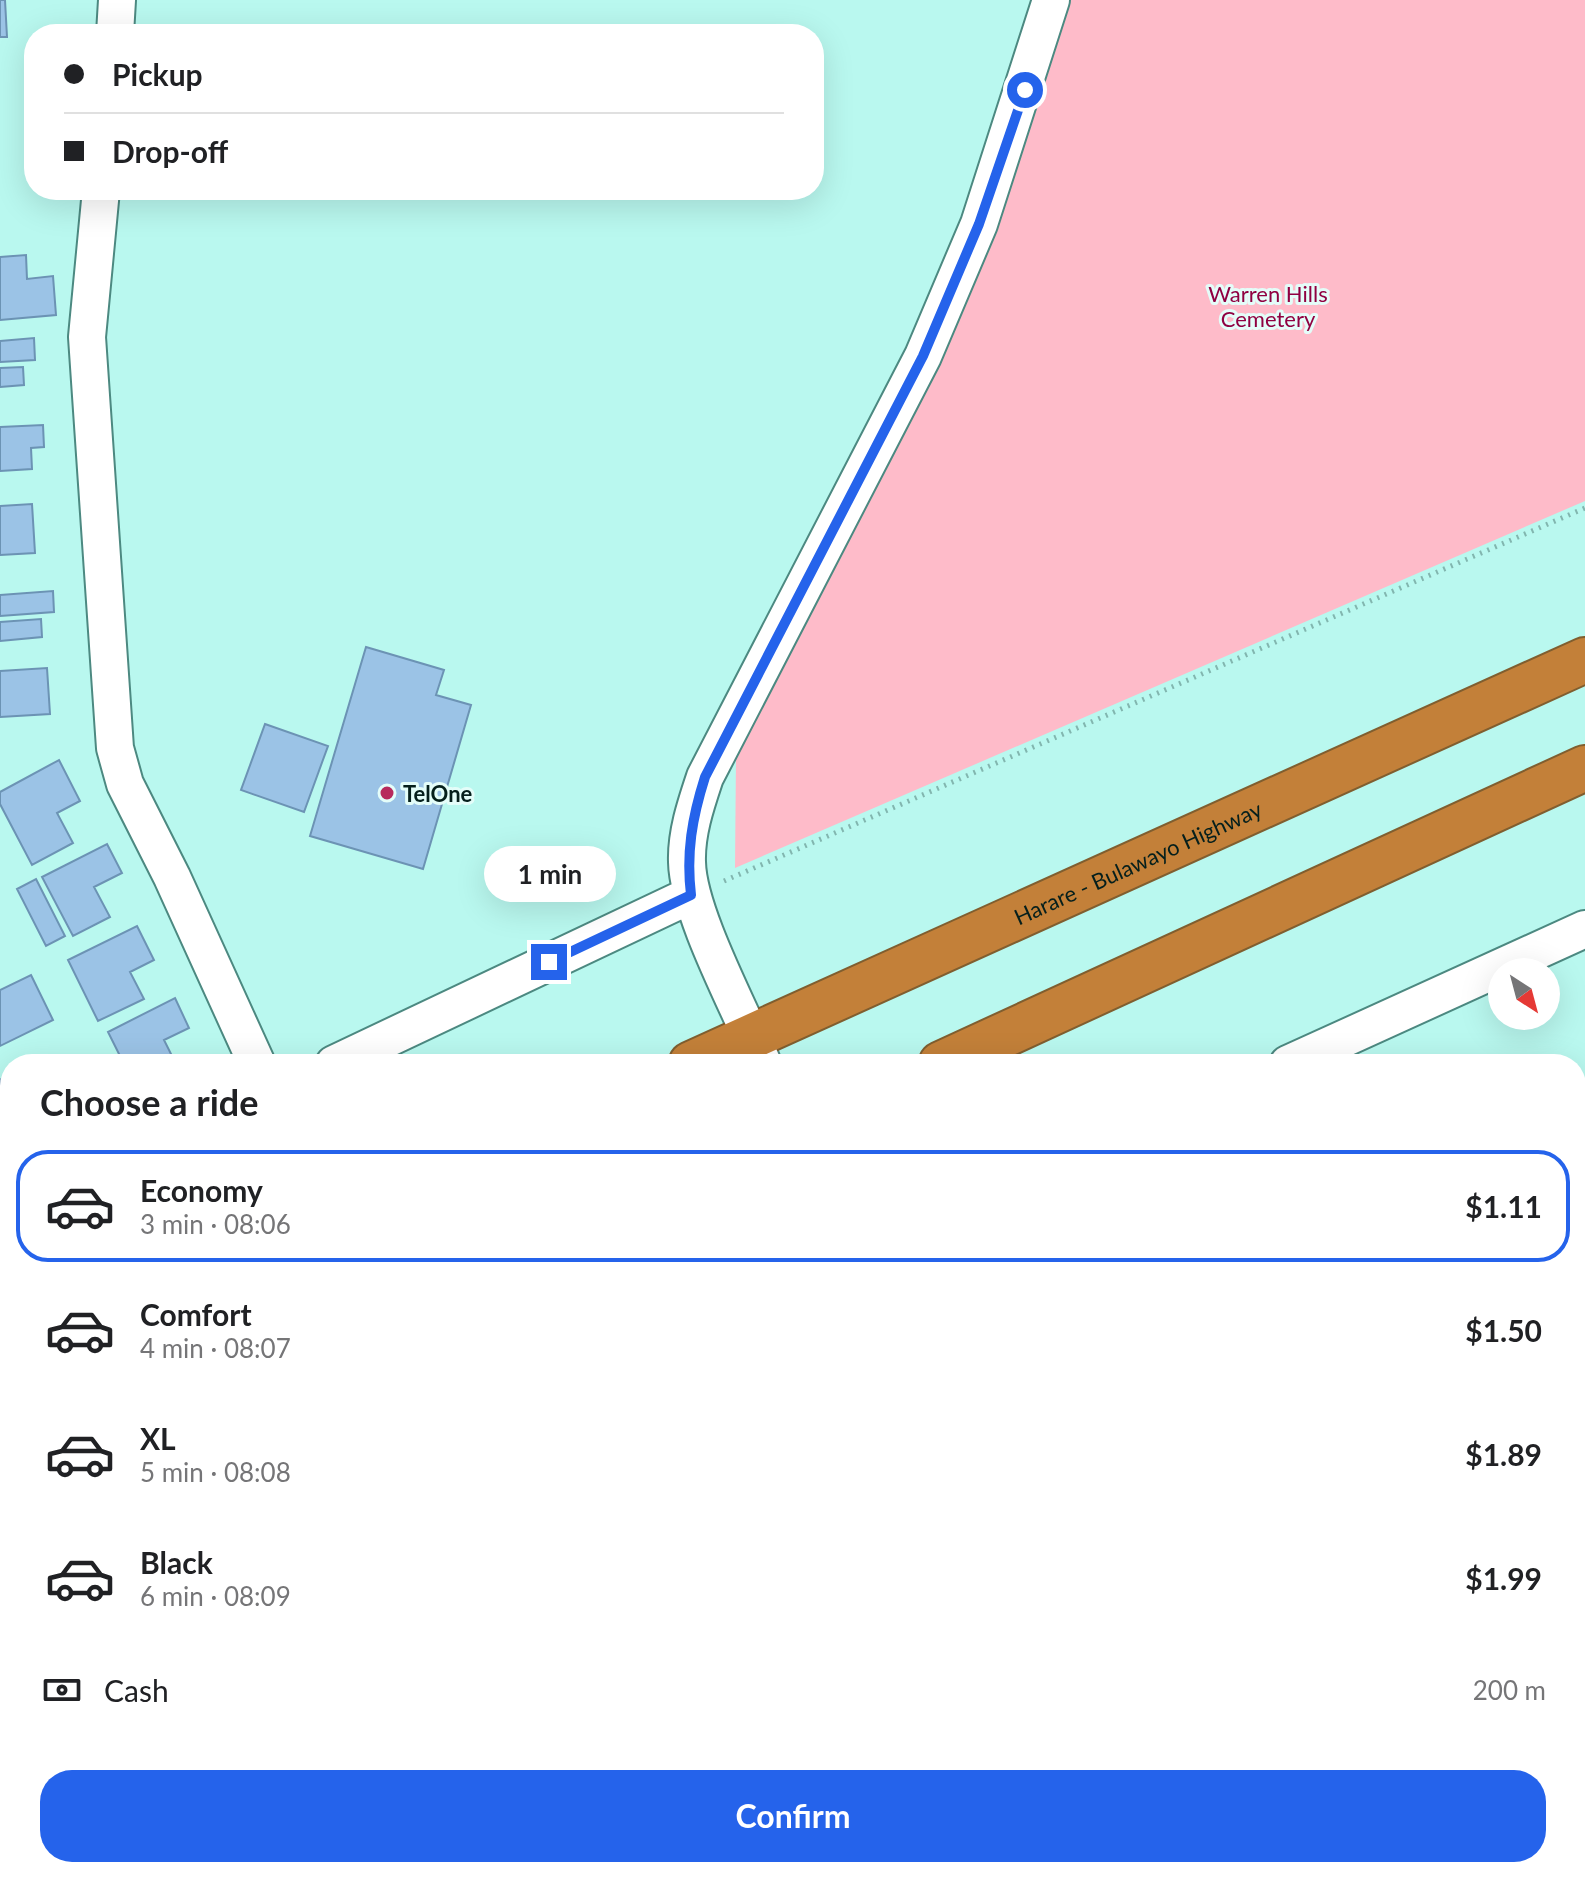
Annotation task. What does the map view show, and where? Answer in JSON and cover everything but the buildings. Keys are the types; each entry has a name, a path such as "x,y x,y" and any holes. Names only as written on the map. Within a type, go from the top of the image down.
{"highway":[{"name":"Harare - Bulawayo Highway","path":"757,1050 1585,660"},
{"path":"963,1054 1585,768"}],"street":[{"path":"116,24 117,0"},
{"path":"757,1050 691,895 688,847 705,777 923,356 979,224 1051,0"},
{"path":"100,200 87,337 115,748 125,784 172,877 252,1054"},
{"path":"355,1054 691,895"},
{"path":"1310,1054 1585,929"}],"path":[{"path":"691,895 1585,508"}],"green space":[{"name":"Warren Hills Cemetery","path":"1068,0 1585,0 1585,501 735,868 736,757"}],"place":[{"name":"TelOne","path":"387,793"}],"route":[{"path":"549,962 691,895 687,861 692,819 705,777 923,356 979,224 1025,90"}]}
